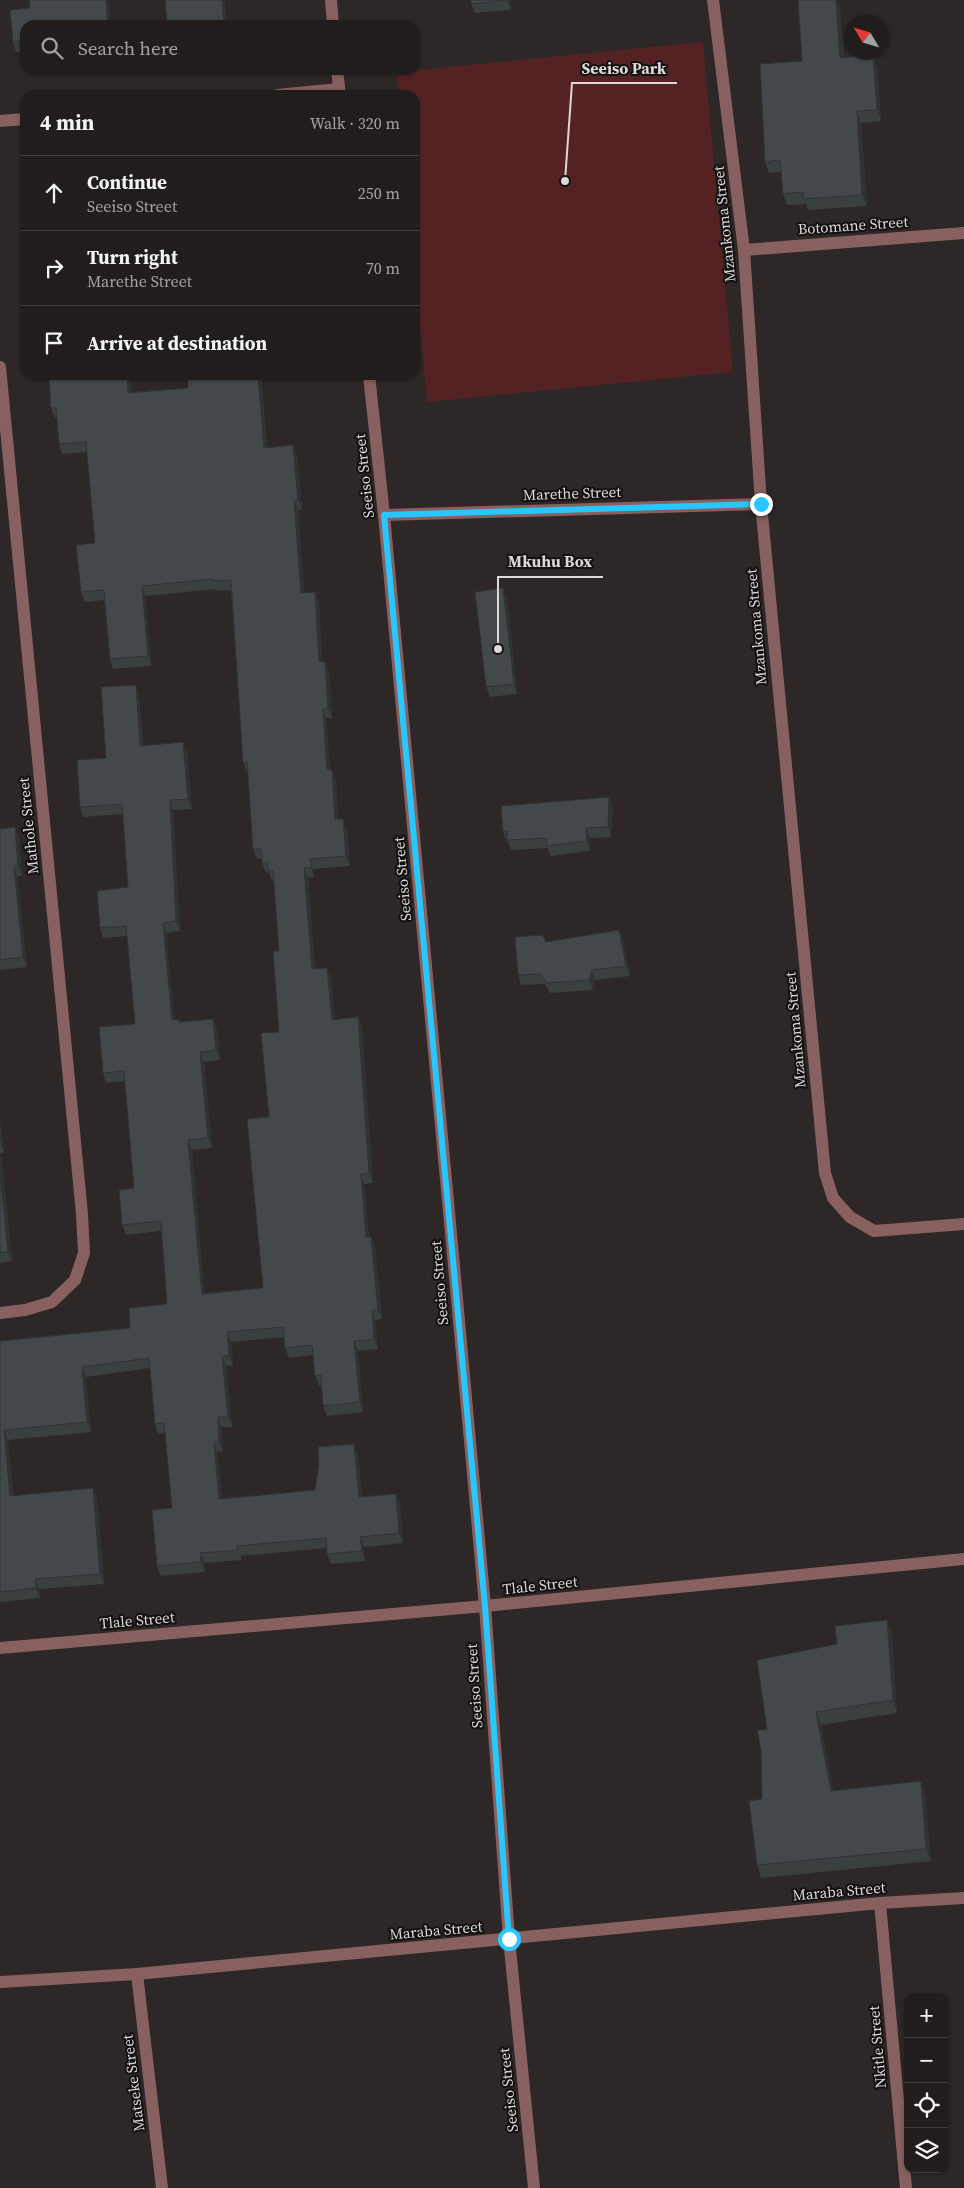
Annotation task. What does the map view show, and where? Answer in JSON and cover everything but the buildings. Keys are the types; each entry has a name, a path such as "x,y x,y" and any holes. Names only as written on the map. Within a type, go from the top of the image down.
{"street":[{"path":"331,0 333,20"},
{"name":"Mzankoma Street","path":"713,0 744,250 761,504 825,1173 833,1198 850,1217 874,1231 964,1224"},
{"path":"337,75 339,90"},
{"path":"0,121 20,119"},
{"name":"Botomane Street","path":"744,250 964,233"},
{"name":"Mathole Street","path":"0,367 82,1214 84,1253 74,1280 52,1302 25,1310 0,1313"},
{"name":"Seeiso Street","path":"370,380 384,515 485,1606 509,1939 534,2188"},
{"name":"Marethe Street","path":"384,515 761,504"},
{"name":"Tlale Street","path":"0,1648 485,1606 964,1559"},
{"name":"Maraba Street","path":"0,1982 137,1974 880,1903 964,1898"},
{"name":"Nkitle Street","path":"880,1903 906,2188"},
{"name":"Matseke Street","path":"137,1974 162,2188"}],"shaded area":[{"path":"703,42 733,372 427,402 420,324 420,90 399,90 397,75 420,75 420,70"}],"place":[{"name":"Seeiso Park","path":"565,181"},
{"name":"Mkuhu Box","path":"498,649"}],"route":[{"path":"509,1939 485,1606 384,515 761,504"}]}
